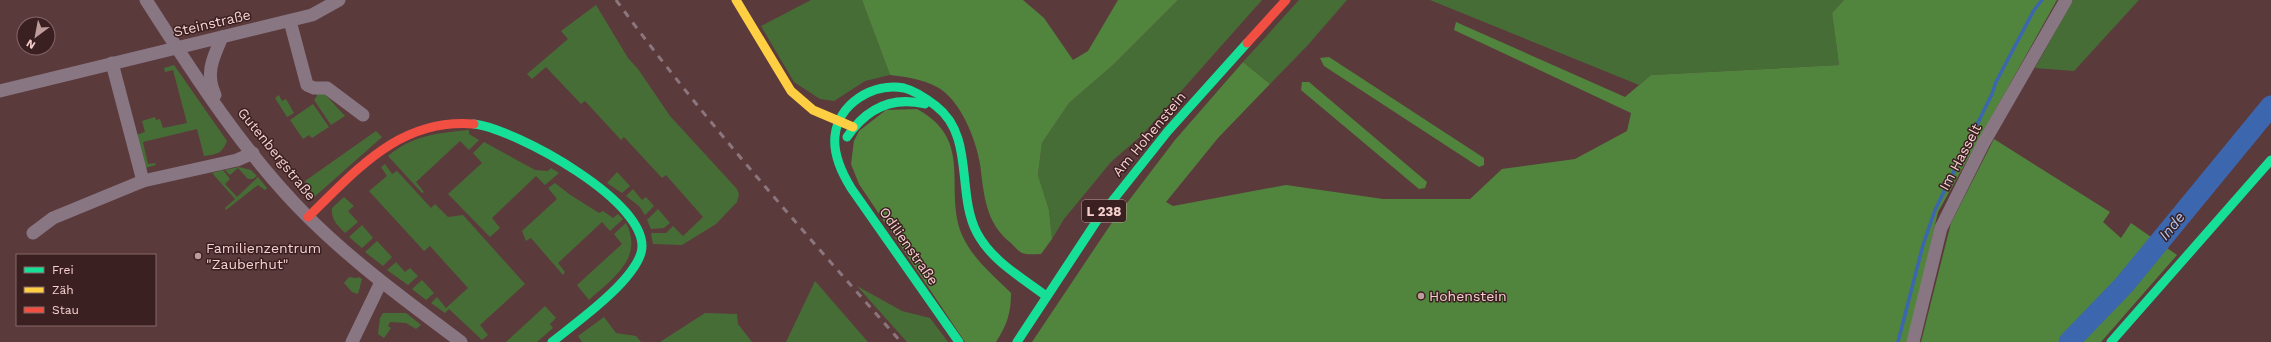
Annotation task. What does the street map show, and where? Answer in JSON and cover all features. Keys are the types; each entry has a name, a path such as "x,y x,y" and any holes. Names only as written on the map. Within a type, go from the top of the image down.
{"main road":[{"path":"736,0 792,91 813,110 853,126"},
{"name":"Am Hohenstein","path":"1017,342 1098,219 1163,137 1286,0"},
{"path":"838,121 852,104 865,94 878,88 904,88 916,92 939,109 955,132 961,148 968,201 976,232 992,254 1046,296"},
{"path":"839,165 843,147 853,126 866,113 883,104 902,100 919,102 939,109"},
{"name":"Odilienstraße","path":"838,121 835,135 839,165 851,188 959,342"},
{"name":"Gutenbergstraße","path":"308,217 370,159 402,136 433,127 465,124 490,126 507,133 540,150 610,195 632,220 641,242 641,252 631,271 552,342"},
{"path":"2111,342 2271,160"}],"street":[{"name":"Gutenbergstraße","path":"146,0 176,47 253,153 308,217 381,282 461,342"},
{"name":"Steinstraße","path":"0,91 176,47 290,21 312,15 339,0"},
{"name":"Im Hasselt","path":"1913,342 1941,228 1983,144 2066,0"},
{"path":"290,21 307,85 314,88 326,88 363,116"},
{"name":"Gutenbergstraße","path":"222,37 212,62 209,77 222,111"},
{"path":"112,63 143,181"},
{"path":"33,233 53,218 143,181 237,160 253,153"},
{"path":"352,342 381,282"}],"green space":[{"path":"811,0 862,0 890,75 865,81 834,101 820,99 794,82 761,26"},
{"path":"862,0 1023,0 1044,18 1073,60 1088,51 1118,0 1178,0 1113,65 1069,103 1042,143 1038,175 1049,210 1052,239 1041,254 1026,254 1018,250 1002,235 991,217 987,207 975,143 960,110 945,93 931,84 920,80 890,75"},
{"path":"1178,0 1262,0 1143,134 1111,162 1064,219 1052,239 1049,210 1038,175 1042,143 1069,103 1113,65"},
{"path":"1299,0 1347,0 1307,46 1270,84 1243,62"},
{"path":"1430,0 1844,0 1832,13 1839,65 1651,75 1639,85"},
{"path":"1844,0 2057,0 1938,212 1908,342 1032,342 1111,224 1175,140 1243,62 1270,84 1218,138 1166,202 1173,206 1286,185 1383,199 1470,199 1502,169 1575,159 1627,131 1631,113 1454,30 1456,22 1625,97 1651,75 1839,65 1832,13"},
{"path":"2073,0 2139,0 2074,71 2035,68"},
{"path":"596,5 628,58 638,69 670,116 737,189 739,194 737,202 716,224 682,245 653,244 651,233 666,233 673,226 683,236 703,217 666,175 662,178 624,137 621,140 585,101 581,104 546,67 532,79 527,74 568,39 561,31"},
{"path":"1329,57 1484,158 1484,165 1479,167 1324,66 1320,58"},
{"path":"174,65 227,141 223,149 218,153 204,156 197,129 143,142 148,164 155,163 156,165 145,168 136,135 145,132 142,121 155,117 156,120 160,119 163,128 187,123 173,70 165,72 164,68"},
{"path":"1302,82 1309,82 1427,182 1425,188 1419,189 1301,90"},
{"path":"321,90 345,116 331,125 314,100 317,96 315,92"},
{"path":"279,95 282,101 286,99 294,113 287,117 275,98"},
{"path":"313,104 329,127 312,138 309,135 303,139 290,120"},
{"path":"917,109 935,122 946,136 952,151 957,220 967,245 978,260 1011,293 1008,319 996,342 965,342 859,184 851,164 854,141 859,131 886,110"},
{"path":"469,130 469,134 479,140 469,150 460,141 416,182 424,192 422,193 388,156 397,149 416,139 447,132"},
{"path":"376,131 382,137 312,199 312,193 305,181"},
{"path":"1994,139 2110,212 2103,222 2121,238 2131,223 2177,255 2101,342 1921,342 1951,223"},
{"path":"484,142 535,170 548,171 551,168 559,173 545,185 536,176 492,218 500,228 490,237 448,194 482,163 473,153"},
{"path":"385,164 392,174 397,171 431,208 435,204 448,217 463,215 525,284 480,325 488,335 482,340 449,309 445,313 431,303 437,297 446,308 468,288 430,246 424,251 369,191 387,176 381,167"},
{"path":"239,167 251,170 257,176 253,179 248,179 238,168 230,175 225,170"},
{"path":"223,170 230,179 225,184 237,197 258,177 267,188 265,190 258,185 226,210 225,208 235,199 212,173"},
{"path":"617,172 630,186 622,193 607,183"},
{"path":"555,183 569,194 599,213 603,211 613,218 618,214 623,219 610,231 602,222 558,263 565,272 563,275 531,238 526,241 522,231 557,199 548,188"},
{"path":"633,189 642,200 646,197 654,206 645,215 639,206 626,196"},
{"path":"344,197 354,206 348,211 358,222 345,233 335,222 332,215 332,208"},
{"path":"658,209 670,223 664,228 651,229 647,220"},
{"path":"626,223 631,235 629,257 616,275 589,300 577,285 622,244 614,234"},
{"path":"362,225 373,238 362,248 349,237"},
{"path":"377,241 392,257 383,266 365,252"},
{"path":"396,262 405,272 410,268 418,276 408,285 387,270"},
{"path":"349,277 359,277 362,279 358,294 352,292 344,283"},
{"path":"422,280 434,293 426,300 412,289"},
{"path":"815,281 868,342 786,342"},
{"path":"857,286 902,311 930,318 948,342 907,342"},
{"path":"545,306 556,318 550,324 553,328 537,342 506,342"},
{"path":"383,313 406,313 421,325 416,329 406,323 390,322 388,326 391,328 384,338 378,334 380,318"},
{"path":"705,313 737,314 738,324 752,342 660,342"},
{"path":"604,317 616,333 636,336 641,342 582,342 578,336"}],"waterway":[{"path":"1898,342 1923,245 1935,210 1992,94 1996,82 2034,10 2042,0"},
{"name":"Inde","path":"2069,342 2124,285 2271,106"}],"railway":[{"path":"616,0 649,45 719,132 791,217 901,342"}],"traffic: fast":[{"path":"1017,342 1098,219 1168,131 1247,43"},
{"path":"959,342 851,188 839,164 835,150 835,136 838,125 843,114 850,105 869,92 881,88 892,87 908,89 917,93 936,106 948,118 956,133 961,149 967,200 977,233 983,243 999,260 1046,296"},
{"path":"847,137 854,127 863,119 871,112 881,107 902,102 925,104"},
{"path":"474,124 493,129 519,139 548,154 577,172 605,192 626,213 639,234 641,253 636,265 627,277 589,313 552,342"},
{"path":"2111,342 2271,160"}],"traffic: slow":[{"path":"736,0 791,91 813,110 853,127"}],"traffic: jam":[{"path":"1247,43 1286,0"},
{"path":"308,217 362,165 401,138 423,129 447,124 474,124"}],"place":[{"name":"Familienzentrum \"Zauberhut\"","path":"198,256"},
{"name":"Hohenstein","path":"1421,296"}]}
